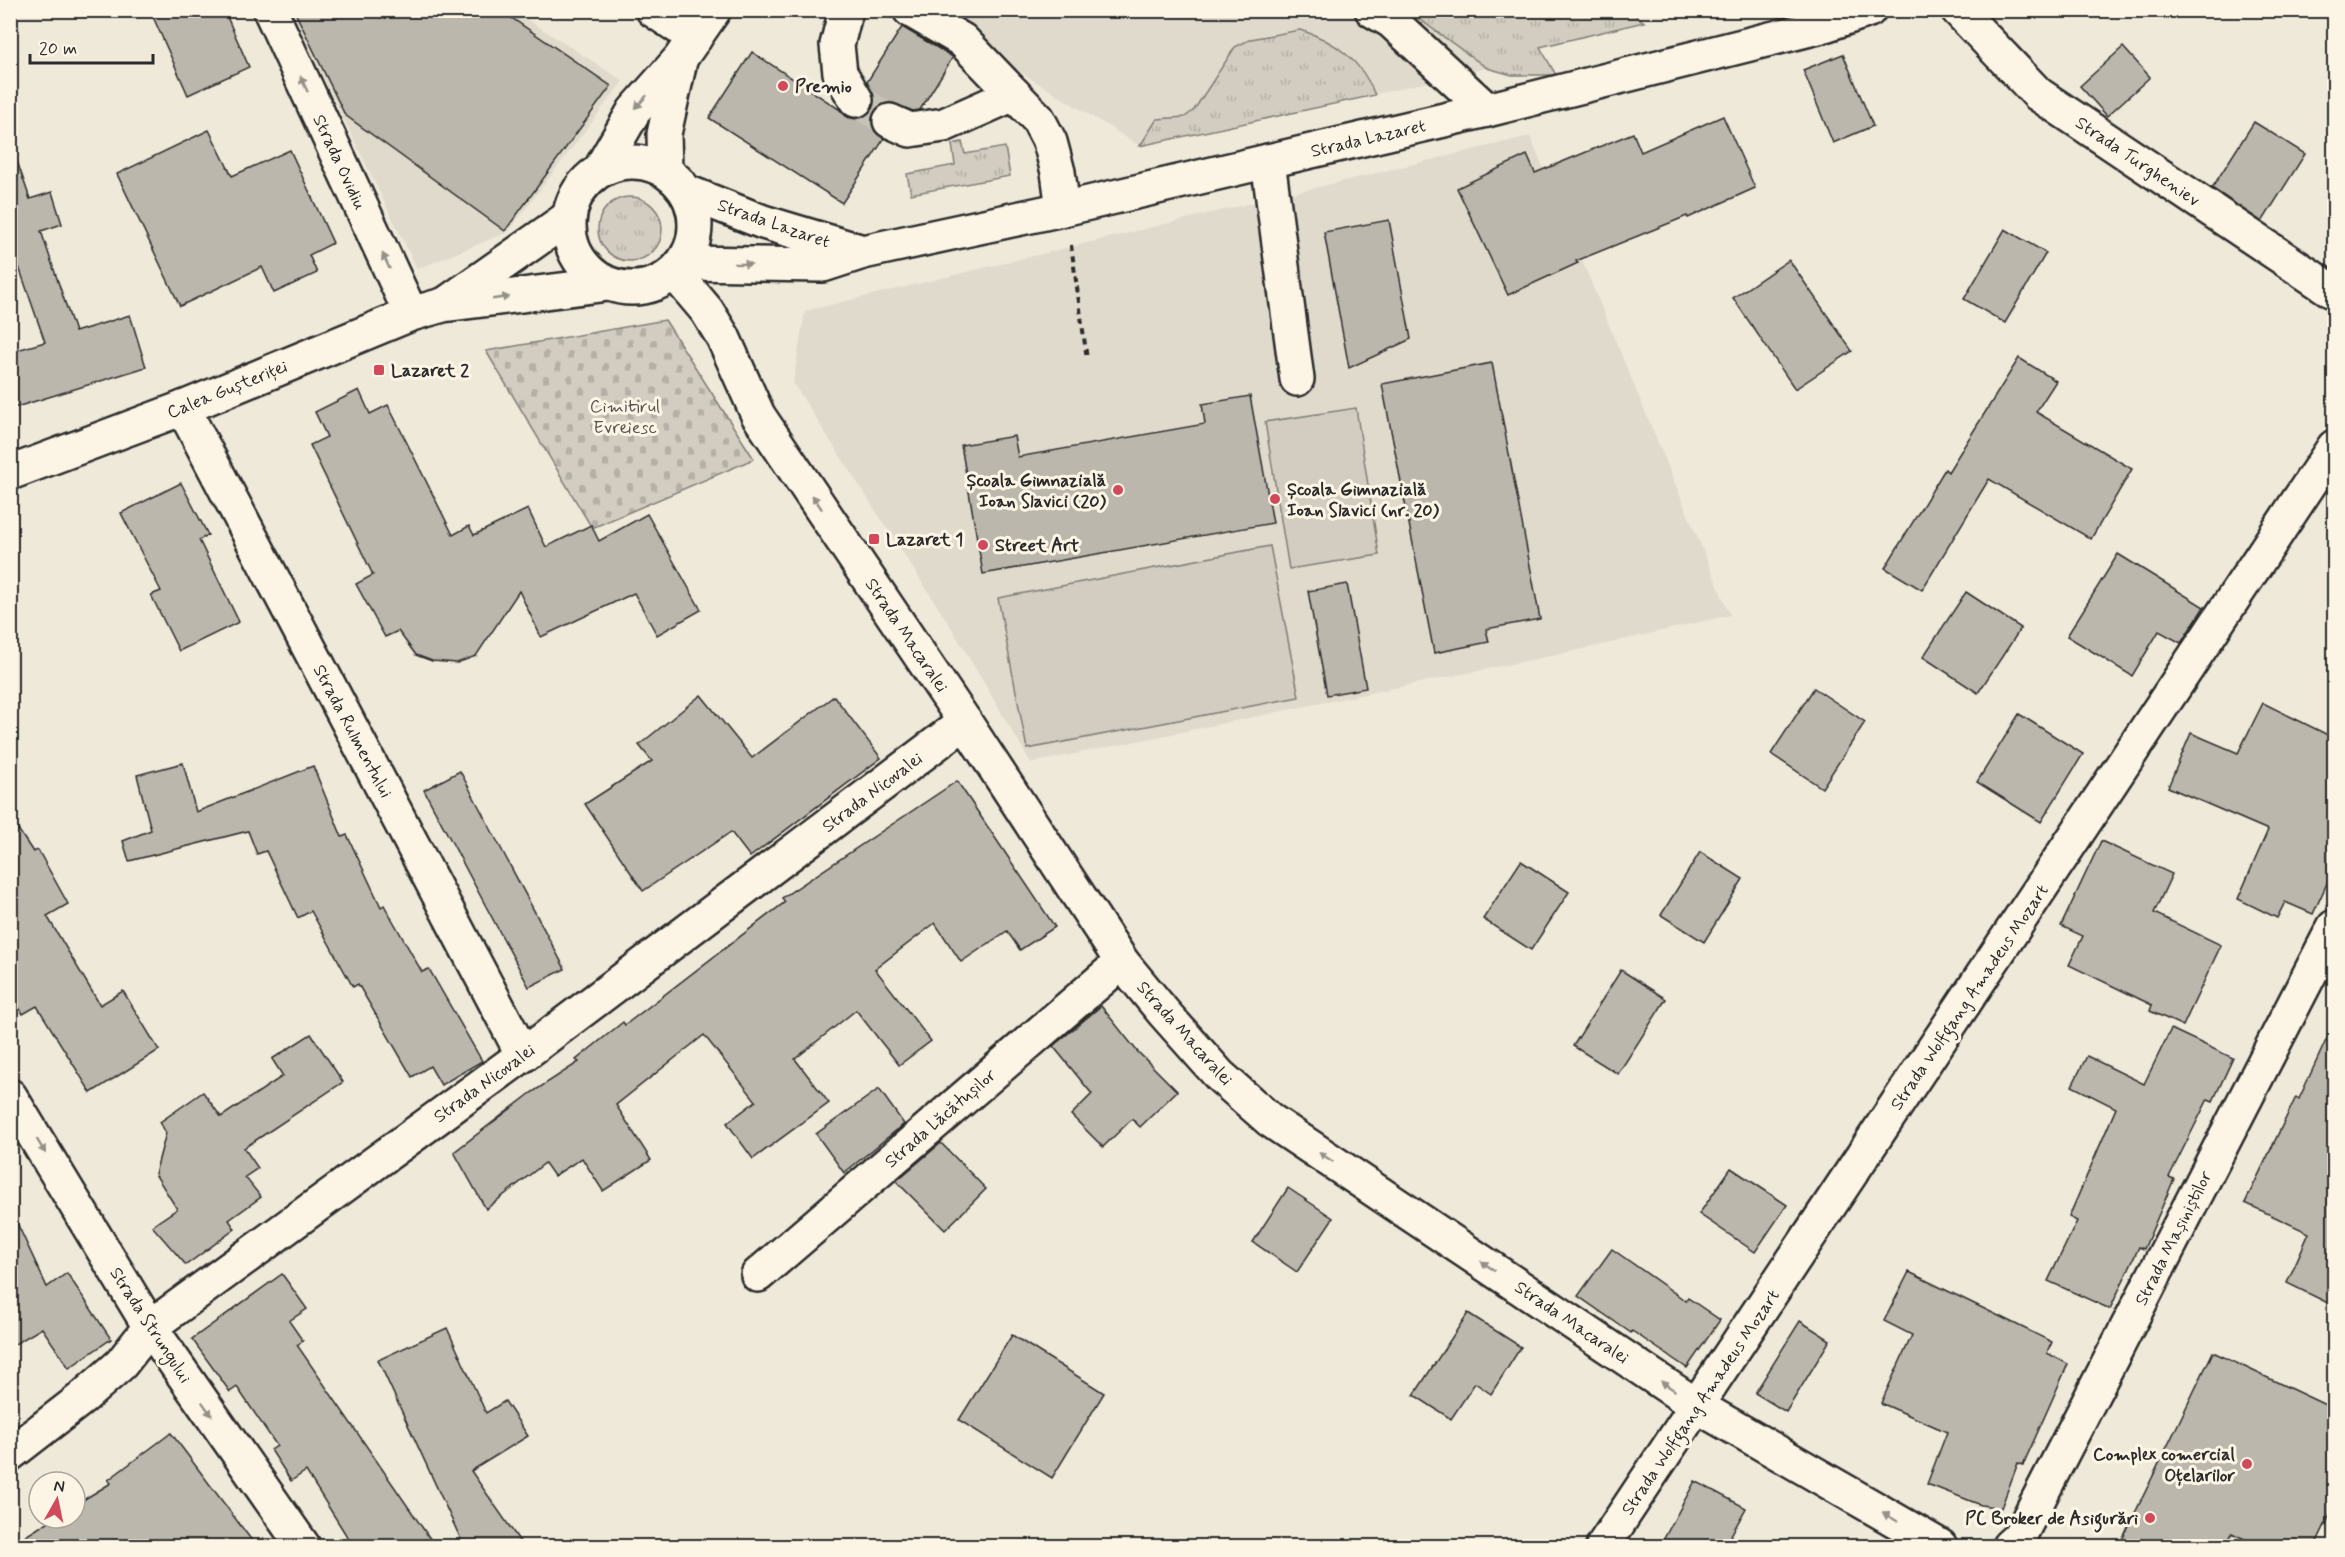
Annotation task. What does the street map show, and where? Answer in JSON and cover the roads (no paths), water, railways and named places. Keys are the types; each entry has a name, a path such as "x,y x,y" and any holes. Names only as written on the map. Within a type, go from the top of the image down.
{"street":[{"name":"Strada Ovidiu","path":"270,10 411,314"},
{"path":"652,10 688,48"},
{"path":"600,170 634,111 688,48 714,10"},
{"path":"846,10 837,45 840,73 855,100"},
{"path":"910,10 962,40 1038,119 1050,142 1058,172 1063,209"},
{"path":"1372,10 1391,21 1487,110"},
{"name":"Strada Lazaret","path":"679,268 822,265 863,252 1063,209 1487,110 1822,26 1869,10"},
{"name":"Strada Turgheniev","path":"1958,10 2038,94 2334,292"},
{"path":"676,182 650,164 633,161 600,170 588,179 579,190 569,217 570,238 577,258 591,273 608,284 625,288 643,288 660,283 679,268 693,246 696,228 694,209 676,182 664,134 688,48"},
{"path":"890,122 910,130 944,125 1014,94"},
{"path":"1268,161 1297,379"},
{"name":"Strada Lazaret","path":"676,182 763,222 863,252"},
{"name":"Calea Gușteriței","path":"443,305 569,217"},
{"name":"Strada Macaralei","path":"679,268 723,337 758,415 965,722 1122,962 1220,1076 1270,1120 1698,1406 1940,1546"},
{"name":"Calea Gușteriței","path":"10,473 183,408 411,314 443,305 608,284"},
{"name":"Strada Rulmentului","path":"183,408 523,1055"},
{"name":"Strada Wolfgang Amadeus Mozart","path":"1603,1546 2334,447"},
{"name":"Strada Nicovalei","path":"10,1454 81,1399 121,1364 150,1327 523,1055 965,722"},
{"name":"Strada Mașiniștilor","path":"2009,1546 2019,1537 2334,927"},
{"name":"Strada Lăcătușilor","path":"758,1275 1122,962"},
{"name":"Strada Strungului","path":"10,1096 150,1327 303,1546"}],"tunnel":[{"path":"856,100 890,121"}],"place":[{"name":"Premio","path":"783,86"},
{"name":"Lazaret 2","path":"379,370"},
{"name":"Școala Gimnazială Ioan Slavici (20)","path":"1118,490"},
{"name":"Școala Gimnazială Ioan Slavici (nr. 20)","path":"1275,499"},
{"name":"Lazaret 1","path":"874,539"},
{"name":"Street Art","path":"983,545"},
{"name":"Complex comercial Oțelarilor","path":"2247,1464"},
{"name":"PC Broker de Asigurări","path":"2150,1518"}],"park label":[{"name":"Cimitirul Evreiesc","path":"625,416"}]}
